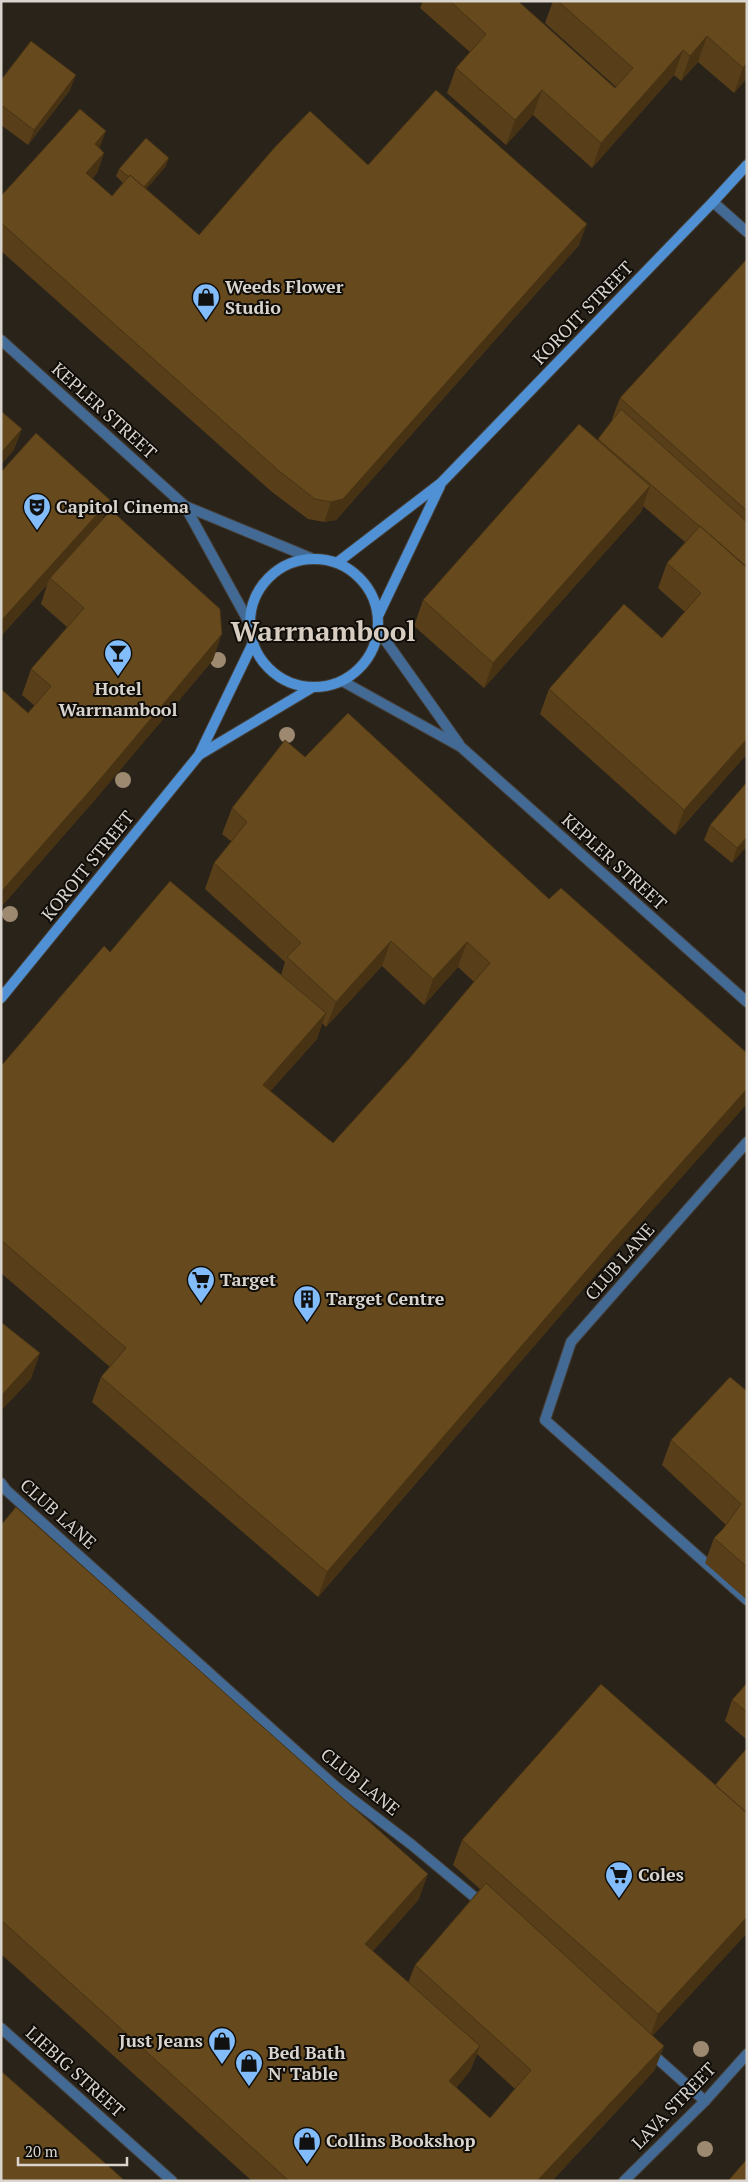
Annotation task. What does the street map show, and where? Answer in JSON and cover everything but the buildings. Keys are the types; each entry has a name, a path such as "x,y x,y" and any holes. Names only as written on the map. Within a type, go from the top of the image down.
{"street":[{"name":"KOROIT STREET","path":"338,562 442,483 714,202 747,165"},
{"path":"714,202 747,232"},
{"name":"KEPLER STREET","path":"1,340 185,506 250,624"},
{"name":"KOROIT STREET","path":"378,616 442,483"},
{"name":"KEPLER STREET","path":"185,506 311,558"},
{"path":"311,558 338,562 353,571 365,583 374,599 378,616 378,630 375,643 363,665 342,681 328,686 314,687 293,684 276,675 262,661 252,643 250,624 252,604 261,586 274,572 291,562 311,558"},
{"name":"KEPLER STREET","path":"378,630 461,747"},
{"name":"KOROIT STREET","path":"1,998 199,755 252,643"},
{"name":"KEPLER STREET","path":"342,681 461,747 747,1002"},
{"name":"KOROIT STREET","path":"199,755 314,687"},
{"name":"CLUB LANE","path":"747,1142 571,1342 545,1420 747,1600"},
{"name":"CLUB LANE","path":"1,1482 6,1490 335,1786 412,1845 491,1911"},
{"name":"LIEBIG STREET","path":"1,2028 172,2181"},
{"path":"640,2043 705,2101"},
{"name":"LAVA STREET","path":"624,2181 705,2101 747,2054"}],"place":[{"name":"Weeds Flower Studio","path":"206,321"},
{"name":"Capitol Cinema","path":"37,531"},
{"name":"Hotel Warrnambool","path":"118,677"},
{"name":"Target","path":"201,1304"},
{"name":"Target Centre","path":"307,1323"},
{"name":"Coles","path":"619,1899"},
{"name":"Just Jeans","path":"222,2065"},
{"name":"Bed Bath N' Table","path":"249,2087"},
{"name":"Collins Bookshop","path":"307,2165"}],"district":[{"name":"Warrnambool","path":"323,631"}]}
